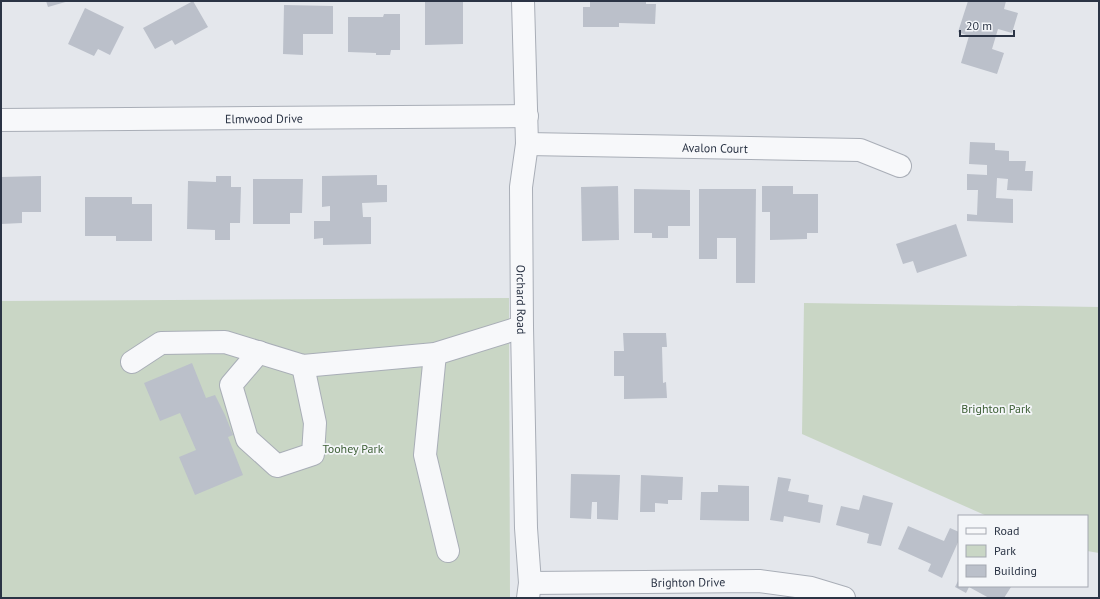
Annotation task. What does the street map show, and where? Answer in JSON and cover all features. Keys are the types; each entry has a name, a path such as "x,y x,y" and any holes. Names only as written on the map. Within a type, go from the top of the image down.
{"street":[{"name":"Orchard Road","path":"523,1 527,144 521,187 522,327 526,528 529,591"},
{"name":"Elmwood Drive","path":"1,120 527,116"},
{"name":"Avalon Court","path":"527,144 860,150 900,166"},
{"path":"132,362 161,343 225,342 303,366 435,354 522,327"},
{"path":"259,352 231,385 247,439 277,466 313,454 315,423 303,366"},
{"path":"435,354 426,455 448,551"},
{"name":"Brighton Drive","path":"529,591 692,590 758,581 810,588 844,598"}],"green space":[{"name":"Toohey Park","path":"509,298 510,598 1,598 1,301"},
{"name":"Brighton Park","path":"804,303 1099,307 1099,553 1088,551 1088,515 985,515 802,434"}],"building":[{"path":"46,1 69,1 48,7"},
{"path":"193,1 208,27 175,45 172,40 155,49 143,28"},
{"path":"425,1 463,1 463,44 425,45"},
{"path":"590,1 646,1 646,4 656,4 655,24 619,23 619,27 583,27 583,7 590,7"},
{"path":"968,1 1006,1 1004,9 1018,13 1012,33 998,29 992,49 1004,53 997,74 961,63 969,36 958,32"},
{"path":"284,5 333,6 333,34 303,34 303,55 283,54"},
{"path":"85,8 124,27 110,55 98,49 94,56 68,44"},
{"path":"384,14 400,14 400,50 391,50 390,55 348,52 348,17 383,17"},
{"path":"970,142 995,143 995,150 1009,151 1009,161 1026,161 1025,171 1033,171 1032,191 1007,190 1008,179 997,178 996,198 1013,199 1013,223 967,221 967,214 977,215 978,190 967,190 967,174 987,175 987,165 969,164"},
{"path":"377,175 377,185 387,185 387,202 362,203 363,217 371,217 371,244 323,245 323,238 314,239 314,221 330,221 330,206 322,207 322,176"},
{"path":"41,176 41,212 22,212 22,223 1,224 1,177"},
{"path":"216,176 231,176 231,187 241,187 240,223 230,223 230,240 215,240 215,230 187,229 188,181 216,182"},
{"path":"253,179 303,179 302,213 290,213 290,224 253,224"},
{"path":"618,186 619,240 582,241 581,187"},
{"path":"762,186 793,186 793,194 818,194 818,233 807,233 807,239 770,240 770,212 762,212"},
{"path":"634,189 690,190 690,226 668,226 668,238 652,238 652,233 634,233"},
{"path":"699,189 756,189 755,283 736,283 736,238 717,238 717,259 699,259"},
{"path":"85,197 132,197 132,204 152,204 152,241 116,241 116,236 85,236"},
{"path":"956,224 967,256 917,273 913,261 903,264 896,244"},
{"path":"623,333 666,333 667,347 662,347 663,383 666,382 667,398 624,399 624,376 614,376 614,351 624,351"},
{"path":"192,363 206,398 215,395 225,415 233,435 228,437 243,475 195,495 179,457 196,450 180,413 160,421 144,383"},
{"path":"571,474 620,475 618,520 597,519 597,502 592,502 591,519 570,518"},
{"path":"641,475 683,477 682,500 668,500 668,504 655,503 655,512 640,512"},
{"path":"778,477 791,479 788,491 809,495 808,502 823,505 820,523 784,516 783,522 770,520"},
{"path":"718,485 749,486 749,521 700,520 701,492 718,492"},
{"path":"863,495 893,503 881,546 867,543 869,534 836,525 841,506 859,510"},
{"path":"908,526 944,541 950,528 958,532 958,542 942,578 928,571 931,564 898,549"},
{"path":"958,581 958,587 969,587 966,593 955,587"},
{"path":"969,587 1011,587 1004,598 989,598"}]}
